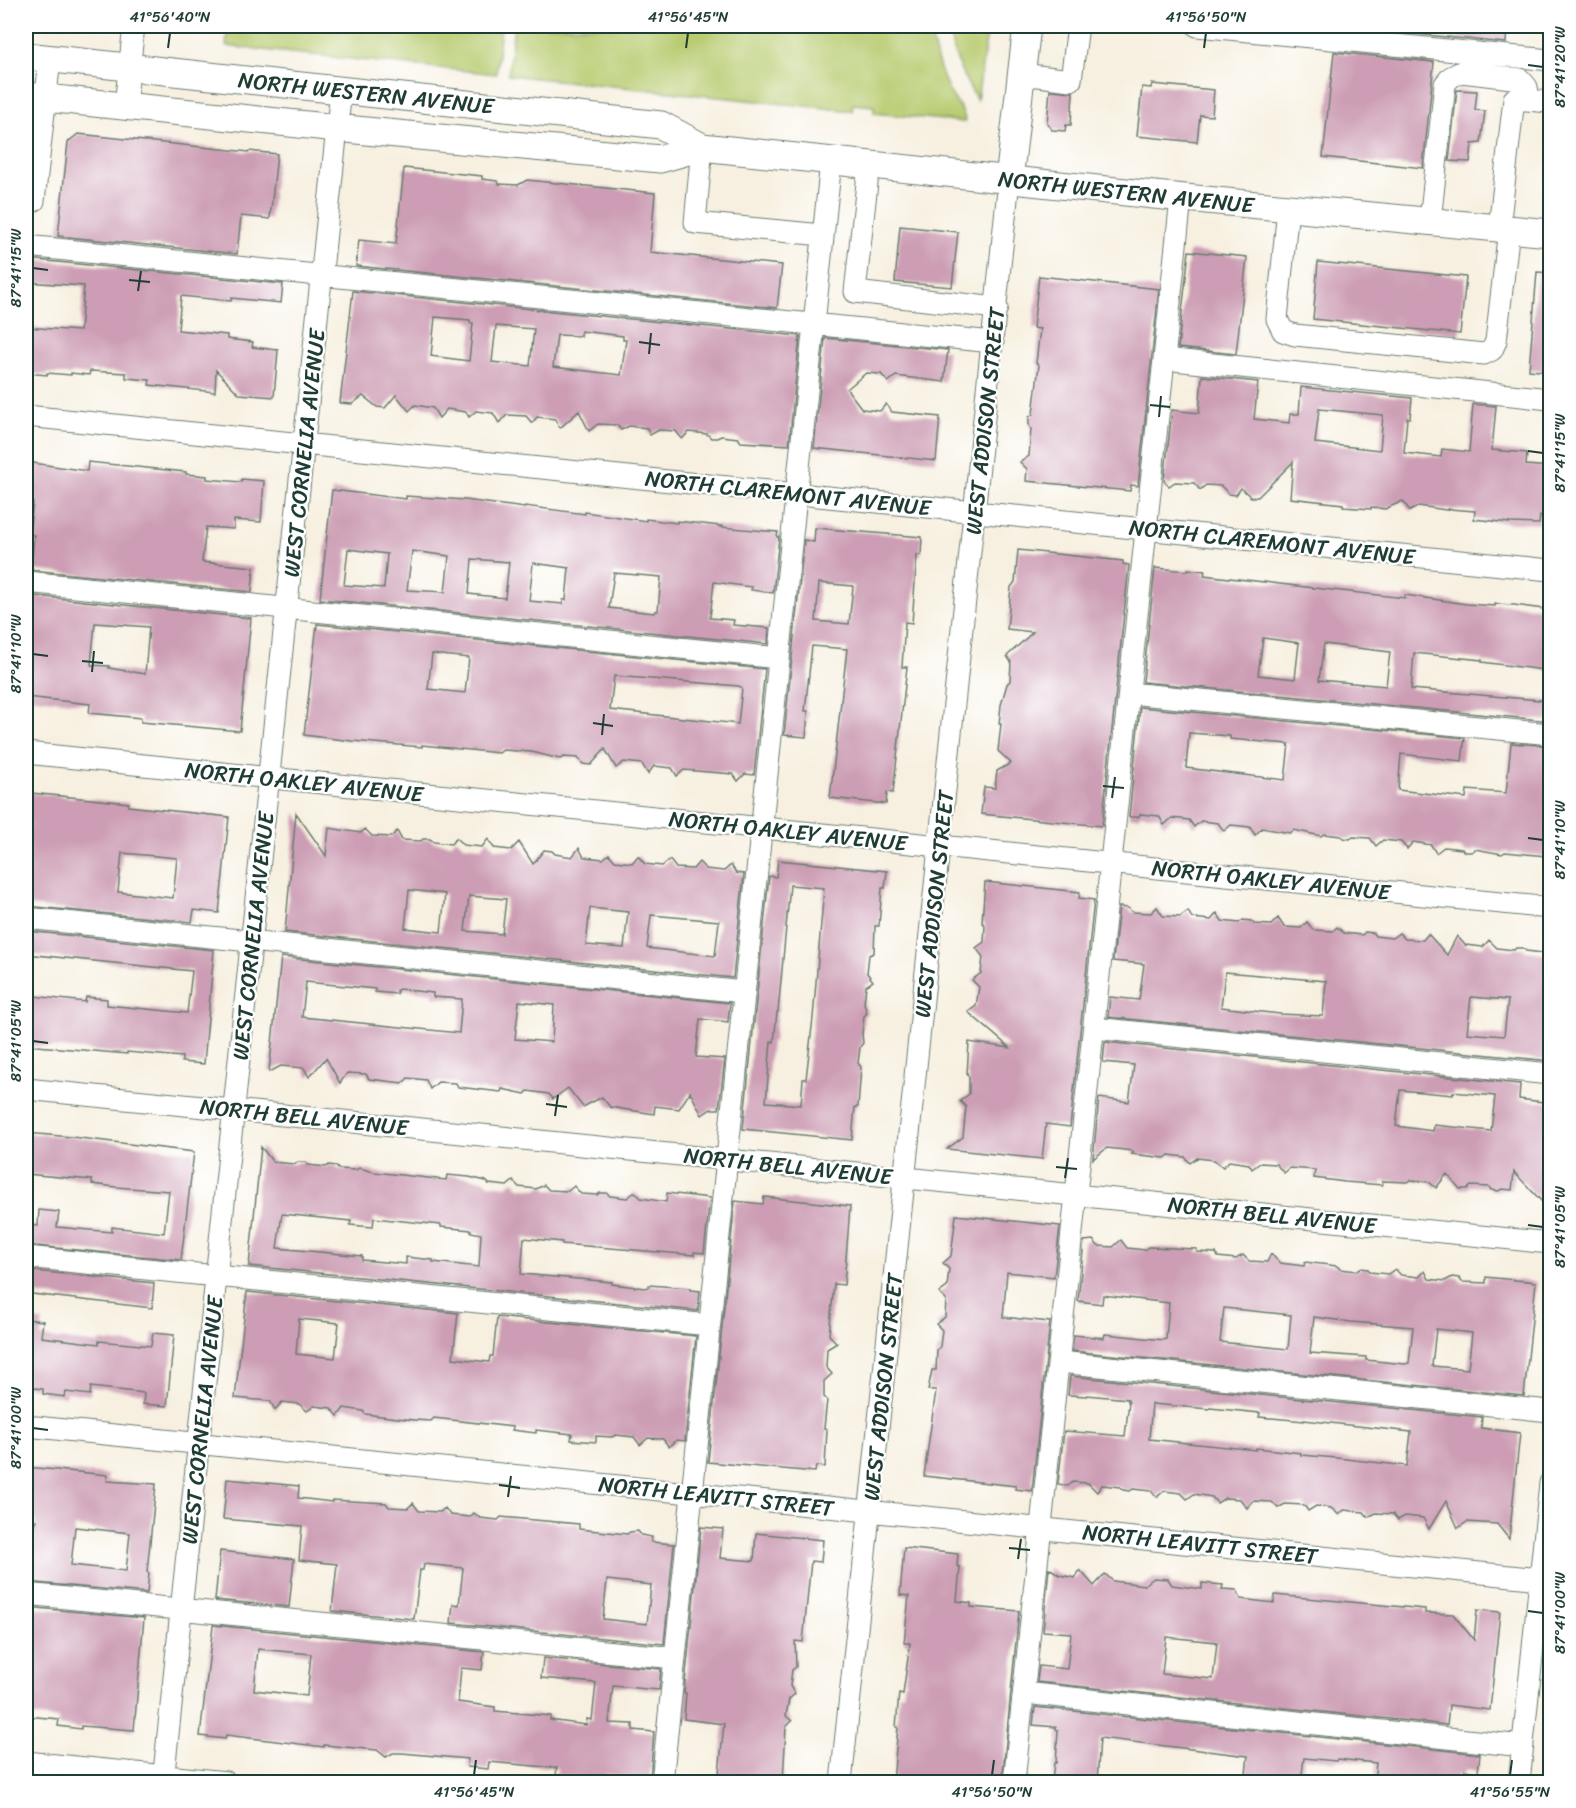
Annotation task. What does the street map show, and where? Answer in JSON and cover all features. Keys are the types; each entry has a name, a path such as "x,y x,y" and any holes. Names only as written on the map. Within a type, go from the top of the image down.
{"main road":[{"name":"WEST ADDISON STREET","path":"1010,180 1027,26"},
{"name":"NORTH WESTERN AVENUE","path":"38,57 660,125 702,147 1181,198 1551,232"},
{"name":"NORTH WESTERN AVENUE","path":"36,97 660,159 702,147"}],"street":[{"path":"125,106 134,26"},
{"path":"1021,74 1071,80 1078,26"},
{"path":"1197,26 1551,60"},
{"path":"26,201 34,201 38,57"},
{"path":"1430,221 1444,84 1461,72 1520,79 1527,87 1529,100"},
{"name":"WEST CORNELIA AVENUE","path":"164,1779 341,90"},
{"path":"1288,208 1277,319 1283,331 1295,335 1484,354 1492,350 1496,341 1514,99 1551,102"},
{"path":"702,147 695,223 823,235"},
{"path":"662,1782 831,161"},
{"path":"869,165 855,292 997,308"},
{"name":"WEST ADDISON STREET","path":"841,1782 1010,180"},
{"path":"1014,1782 1181,198"},
{"path":"26,246 993,342"},
{"path":"1164,359 1551,399"},
{"name":"NORTH CLAREMONT AVENUE","path":"26,416 1551,570"},
{"path":"26,582 779,658"},
{"path":"1129,693 1551,734"},
{"name":"NORTH OAKLEY AVENUE","path":"26,753 1551,908"},
{"path":"26,918 744,992"},
{"path":"1094,1028 1551,1074"},
{"name":"NORTH BELL AVENUE","path":"26,1089 1551,1243"},
{"path":"26,1257 709,1325"},
{"path":"1059,1362 1551,1411"},
{"name":"NORTH LEAVITT STREET","path":"26,1426 1545,1579"},
{"path":"1519,1782 1545,1579 1551,1483"},
{"path":"26,1594 675,1658"},
{"path":"1024,1694 1523,1746"},
{"path":"26,1762 164,1779 226,1782"}],"green space":[{"path":"228,26 501,26 496,74 226,46"},
{"path":"514,26 930,26 942,75 965,120 964,122 874,113 874,106 853,104 852,111 508,75"},
{"path":"949,26 988,26 977,100 967,83 952,46"}],"building":[{"path":"1337,26 1507,26 1506,43"},
{"path":"1334,52 1434,62 1423,168 1323,157"},
{"path":"1152,84 1214,90 1212,116 1200,115 1197,142 1137,136 1142,87 1151,88"},
{"path":"1050,90 1073,92 1071,125 1066,125 1065,131 1052,130 1047,123"},
{"path":"1457,90 1477,91 1475,110 1485,111 1481,143 1472,144 1470,162 1449,161"},
{"path":"78,134 277,154 270,219 241,216 237,254 58,236 68,142"},
{"path":"404,168 482,176 482,179 497,181 499,184 518,185 527,180 655,193 650,252 782,265 777,308 356,266 359,240 396,244"},
{"path":"900,226 958,232 952,287 895,282"},
{"path":"1189,251 1247,257 1236,354 1178,348"},
{"path":"26,259 283,284 281,303 181,296 178,330 227,335 227,339 253,342 252,347 278,350 274,397 239,394 216,370 215,392 149,385 150,380 126,378 126,373 90,371 89,375 47,373 47,375 26,373 26,327 80,331 84,286 26,282"},
{"path":"1318,262 1466,277 1460,334 1313,319"},
{"path":"1537,272 1551,273 1551,372 1529,370"},
{"path":"1039,276 1159,289 1138,486 1131,485 1130,491 1026,481 1027,469 1020,462 1029,456 1031,429 1029,417 1033,414 1039,365 1036,363 1040,329 1033,328"},
{"path":"353,291 800,336 789,445 741,442 738,438 721,436 711,438 707,434 689,432 682,439 676,431 659,430 650,435 647,428 629,426 621,430 617,425 598,424 589,431 579,411 560,428 555,419 537,417 532,423 526,416 507,415 499,423 493,413 476,411 469,417 466,412 447,409 439,418 433,408 415,405 409,411 396,395 385,408 377,407 363,396 352,404 340,403","holes":["435,317 470,320 470,323 473,323 469,361 431,356","496,326 534,329 530,366 492,362","581,331 623,336 623,340 626,340 621,375 553,367 557,335 581,336"]},
{"path":"825,338 948,350 944,382 896,376 888,382 881,374 866,373 847,389 862,409 880,411 886,404 892,412 940,417 936,461 814,448"},
{"path":"1202,376 1258,382 1254,419 1289,423 1290,414 1299,414 1301,387 1412,398 1410,418 1407,418 1404,453 1441,457 1442,449 1469,452 1473,404 1496,406 1492,450 1527,453 1526,465 1551,467 1551,516 1540,516 1539,524 1510,523 1474,519 1475,511 1419,506 1410,511 1403,501 1385,509 1371,507 1371,509 1290,498 1293,462 1258,497 1251,497 1241,488 1236,495 1229,494 1221,486 1206,485 1200,490 1194,483 1175,482 1169,486 1164,481 1172,410 1199,413","holes":["1319,409 1383,415 1380,450 1315,443"]},
{"path":"26,462 87,471 88,462 186,472 186,474 207,476 207,479 241,482 242,479 264,481 261,522 234,520 234,529 206,527 202,562 254,567 252,592 31,570 34,535 29,534 33,503 26,503"},
{"path":"332,490 406,499 406,496 465,500 585,514 585,512 646,521 646,519 677,523 677,521 778,532 777,537 779,537 773,593 751,590 752,587 714,582 710,618 734,620 733,625 769,628 768,644 320,599","holes":["348,549 387,554 384,588 344,585","412,551 449,556 445,592 407,590","472,559 509,562 505,598 469,594","533,563 569,568 566,600 563,600 563,604 529,601","614,573 661,577 658,611 654,613 609,608"]},
{"path":"815,528 922,537 921,555 917,555 912,623 905,622 902,667 907,667 893,793 887,792 886,804 830,798 847,649 812,646 805,711 808,711 806,737 784,735 804,540 814,542","holes":["819,583 853,586 849,624 816,621"]},
{"path":"1018,550 1123,561 1123,564 1129,565 1102,826 981,814 984,787 995,788 997,771 1011,763 998,751 1001,705 1010,681 1011,662 1007,656 1033,632 1007,629 1011,587 1015,582"},
{"path":"1155,568 1205,571 1204,575 1405,598 1405,595 1467,604 1514,605 1551,610 1551,671 1482,662 1482,660 1414,653 1411,689 1551,701 1551,721 1143,682","holes":["1263,638 1299,643 1295,679 1258,675","1324,644 1390,652 1386,686 1319,680"]},
{"path":"26,595 251,618 240,731 141,722 141,718 89,713 90,704 26,697","holes":["95,623 149,627 145,674 109,668 109,666 91,665"]},
{"path":"317,624 765,669 754,775 745,774 738,781 733,774 684,770 677,776 672,768 654,766 648,774 642,764 624,762 616,768 605,749 591,765 583,764 578,758 560,759 532,752 503,750 499,753 304,735","holes":["432,654 469,658 465,693 428,689","614,676 739,686 742,688 738,724 610,710"]},
{"path":"1140,707 1465,738 1462,761 1401,754 1398,790 1466,798 1467,790 1506,793 1511,743 1551,746 1551,811 1546,856 1505,852 1502,854 1475,849 1472,852 1464,852 1462,849 1444,847 1436,853 1431,845 1413,842 1407,849 1401,842 1383,840 1376,846 1370,838 1353,837 1350,839 1294,830 1290,833 1262,828 1255,835 1250,827 1231,825 1224,831 1218,823 1201,821 1194,827 1189,820 1172,818 1164,825 1159,816 1141,814 1138,817 1129,817","holes":["1189,733 1230,736 1230,739 1289,744 1285,780 1186,768"]},
{"path":"31,793 129,803 128,806 229,817 219,913 194,910 192,922 26,906 26,796 31,796","holes":["122,853 177,858 173,898 118,892"]},
{"path":"296,813 326,856 329,828 361,833 365,829 372,836 391,837 397,831 402,840 430,839 434,842 451,844 456,838 463,845 482,847 488,839 494,848 511,850 519,842 533,864 544,850 572,857 579,848 584,857 603,859 609,854 615,861 632,863 638,856 645,864 662,866 670,860 676,868 693,869 699,862 706,869 724,871 731,865 736,873 744,874 733,978 285,932","holes":["409,890 445,894 441,932 405,928","469,896 506,899 502,934 465,931","590,908 628,912 624,948 586,945","651,915 719,921 715,956 647,948"]},
{"path":"778,860 887,871 885,888 882,888 879,926 875,926 874,953 869,955 867,973 873,981 866,986 864,1003 867,1013 864,1016 863,1043 860,1047 858,1063 861,1067 858,1107 855,1107 852,1140 743,1129 769,876 776,877","holes":["790,885 824,888 813,1018 801,1105 766,1102 771,1041 774,1042 778,1012"]},
{"path":"985,882 1080,892 1079,898 1094,900 1070,1127 1046,1124 1042,1159 947,1149 963,1137 966,1107 960,1101 969,1094 967,1074 969,1042 1010,1048 968,1012 976,1006 979,987 972,980 981,973 983,957 976,948 984,942 985,925 982,922"},
{"path":"1119,907 1128,908 1132,912 1151,913 1157,907 1163,916 1180,917 1188,911 1192,918 1211,920 1217,913 1222,921 1239,923 1243,920 1254,924 1271,925 1278,918 1284,927 1301,928 1307,922 1313,930 1333,931 1337,927 1344,933 1362,935 1365,932 1392,938 1399,933 1405,939 1423,940 1428,934 1447,955 1457,936 1465,945 1483,947 1489,940 1497,948 1514,950 1523,948 1526,951 1551,954 1551,1061 1108,1017 1110,997 1139,1000 1144,964 1113,961","holes":["1225,972 1326,981 1323,1016 1221,1007","1471,997 1508,1000 1504,1036 1467,1033"]},
{"path":"26,931 214,950 204,1064 182,1062 182,1057 26,1045 26,995 85,1002 86,997 107,999 107,1005 187,1013 192,971 26,954"},
{"path":"281,957 730,1003 728,1022 700,1019 696,1057 725,1059 719,1109 711,1109 702,1115 690,1092 679,1109 655,1106 654,1114 610,1107 602,1097 583,1107 568,1088 553,1099 549,1094 528,1091 525,1094 502,1089 501,1092 458,1087 456,1083 438,1082 430,1089 426,1080 408,1078 403,1083 369,1079 366,1074 347,1073 340,1083 326,1058 309,1077 304,1068 281,1066 269,1072","holes":["306,982 375,989 375,992 397,994 399,989 433,993 433,997 462,999 459,1033 302,1017","519,1001 554,1005 552,1042 515,1039"]},
{"path":"1105,1042 1520,1084 1519,1099 1551,1103 1551,1156 1545,1205 1514,1172 1512,1190 1498,1191 1491,1190 1489,1187 1471,1186 1467,1189 1460,1189 1447,1174 1436,1188 1429,1182 1382,1181 1382,1185 1345,1182 1314,1178 1315,1170 1290,1168 1284,1173 1276,1164 1260,1163 1252,1169 1249,1164 1229,1161 1223,1167 1214,1160 1197,1158 1190,1163 1185,1157 1169,1155 1165,1158 1107,1148 1093,1159 1099,1098 1129,1102 1134,1065 1103,1062","holes":["1400,1090 1453,1095 1453,1092 1495,1096 1491,1131 1434,1125 1433,1131 1396,1126"]},
{"path":"26,1133 194,1152 181,1260 26,1245 26,1225 38,1226 39,1210 59,1212 57,1227 112,1232 112,1227 164,1233 169,1191 116,1187 92,1184 92,1180 26,1174"},
{"path":"261,1147 273,1162 294,1164 305,1162 308,1165 336,1166 338,1169 356,1170 359,1168 374,1172 446,1180 447,1175 469,1177 486,1181 489,1184 507,1186 513,1181 519,1187 536,1189 544,1185 549,1190 568,1191 574,1186 581,1194 607,1193 610,1196 627,1198 635,1192 641,1198 666,1202 667,1193 710,1198 704,1253 694,1252 694,1255 562,1244 562,1242 524,1238 521,1274 612,1282 612,1284 645,1288 649,1285 690,1288 690,1290 700,1291 698,1311 249,1266","holes":["282,1214 351,1221 350,1225 373,1227 374,1218 471,1230 471,1232 481,1234 479,1267 406,1257 406,1264 362,1260 362,1256 277,1248"]},
{"path":"764,1197 850,1206 844,1285 834,1284 829,1335 837,1343 827,1349 826,1367 832,1374 824,1381 824,1397 827,1400 824,1428 827,1429 825,1467 816,1466 815,1472 708,1462 735,1201 763,1204"},
{"path":"956,1215 1060,1226 1054,1277 1007,1272 1003,1317 1050,1322 1032,1491 1015,1489 1016,1486 924,1476 936,1390 928,1390 932,1370 936,1370 937,1350 940,1347 942,1330 936,1324 945,1317 946,1300 939,1293 947,1287 949,1269 943,1263 951,1256"},
{"path":"1093,1240 1098,1246 1113,1247 1121,1240 1127,1248 1145,1250 1148,1247 1197,1249 1197,1252 1216,1253 1218,1257 1236,1259 1243,1255 1249,1261 1267,1262 1271,1254 1280,1263 1304,1266 1305,1262 1357,1271 1360,1268 1368,1269 1370,1272 1388,1274 1395,1269 1401,1275 1419,1277 1425,1271 1429,1279 1445,1281 1452,1277 1459,1278 1462,1282 1486,1283 1486,1277 1536,1282 1524,1396 1072,1351 1074,1335 1104,1338 1105,1334 1166,1339 1169,1303 1103,1295 1102,1304 1078,1301 1084,1241","holes":["1224,1308 1291,1315 1288,1349 1220,1342","1314,1317 1413,1327 1409,1363 1310,1353","1436,1329 1472,1333 1468,1369 1432,1366"]},
{"path":"34,1271 154,1283 152,1308 32,1294"},
{"path":"247,1292 458,1313 453,1358 489,1362 490,1356 493,1356 497,1317 696,1336 685,1441 677,1440 669,1447 663,1439 648,1438 640,1445 634,1437 616,1435 596,1436 596,1442 571,1440 572,1434 536,1430 536,1433 512,1430 513,1427 434,1418 431,1421 414,1420 365,1414 363,1411 344,1408 338,1416 331,1408 314,1406 307,1411 299,1404 282,1402 275,1410 270,1401 235,1398","holes":["299,1319 339,1323 335,1358 296,1354"]},
{"path":"26,1319 43,1321 41,1337 99,1344 99,1341 151,1346 153,1333 174,1335 167,1406 143,1404 144,1393 91,1387 90,1395 66,1392 65,1397 43,1394 43,1389 26,1387"},
{"path":"1070,1376 1482,1417 1481,1428 1520,1433 1509,1539 1497,1524 1467,1522 1458,1528 1446,1501 1429,1529 1423,1518 1405,1516 1398,1520 1393,1514 1376,1513 1368,1517 1364,1512 1344,1510 1339,1515 1331,1508 1316,1506 1308,1511 1304,1505 1285,1504 1278,1508 1272,1502 1253,1501 1247,1508 1240,1499 1225,1498 1217,1503 1212,1497 1194,1494 1187,1499 1181,1493 1164,1491 1157,1497 1151,1491 1133,1489 1130,1491 1120,1487 1102,1485 1097,1492 1088,1483 1073,1482 1068,1486 1058,1484 1064,1431 1125,1436 1129,1402 1128,1399 1068,1395","holes":["1152,1404 1260,1413 1259,1417 1411,1432 1407,1466 1256,1448 1256,1450 1149,1439"]},
{"path":"26,1467 108,1475 107,1481 156,1484 147,1593 26,1582 27,1559 30,1559 36,1520 26,1516","holes":["75,1527 130,1533 126,1571 71,1565"]},
{"path":"227,1479 299,1486 298,1498 332,1502 332,1500 386,1503 389,1507 408,1508 413,1503 419,1511 440,1512 445,1508 450,1515 470,1517 474,1513 480,1518 498,1520 501,1517 579,1524 579,1529 627,1534 638,1531 641,1535 652,1537 651,1542 674,1544 664,1644 451,1623 453,1604 459,1605 463,1568 424,1564 423,1570 420,1570 414,1619 332,1611 337,1564 299,1560 302,1526 223,1519","holes":["607,1580 651,1585 647,1624 603,1619"]},
{"path":"701,1527 723,1529 720,1558 754,1561 756,1533 823,1540 821,1562 811,1561 803,1642 795,1641 796,1667 792,1670 790,1686 795,1694 789,1699 786,1716 792,1721 786,1727 783,1782 718,1782 724,1724 684,1719 686,1693 684,1693"},
{"path":"904,1548 958,1554 957,1566 960,1567 957,1601 971,1603 971,1607 1019,1611 1002,1782 893,1782 899,1693 903,1694 910,1643 904,1643 909,1596 900,1595"},
{"path":"220,1551 294,1559 289,1607 215,1600"},
{"path":"1049,1568 1060,1575 1075,1578 1080,1570 1094,1586 1105,1574 1113,1581 1144,1585 1154,1578 1168,1579 1172,1585 1202,1589 1202,1583 1223,1585 1222,1589 1237,1590 1241,1599 1274,1603 1275,1595 1425,1609 1425,1613 1453,1614 1474,1640 1477,1610 1500,1612 1490,1710 1449,1705 1447,1725 1037,1682 1039,1666 1067,1669 1071,1633 1043,1631","holes":["1166,1637 1217,1642 1213,1679 1162,1674"]},
{"path":"26,1607 144,1618 134,1730 81,1726 81,1729 58,1726 59,1719 26,1716"},
{"path":"213,1625 484,1652 482,1670 461,1668 458,1702 495,1707 495,1711 551,1716 550,1720 586,1725 587,1719 592,1720 596,1683 541,1678 543,1658 661,1669 659,1690 613,1686 609,1723 633,1724 633,1730 654,1732 650,1779 604,1774 604,1779 556,1775 557,1768 489,1762 488,1769 467,1767 468,1759 402,1753 393,1753 386,1757 377,1750 324,1745 324,1747 226,1735 225,1739 200,1736","holes":["258,1649 311,1654 307,1696 254,1690"]},
{"path":"1035,1707 1480,1754 1478,1772 1465,1770 1464,1775 1457,1774 1456,1782 1374,1782 1376,1763 1304,1758 1301,1782 1245,1782 1248,1756 1100,1738 1097,1782 1052,1782 1058,1730 1056,1727 1033,1725"}]}
